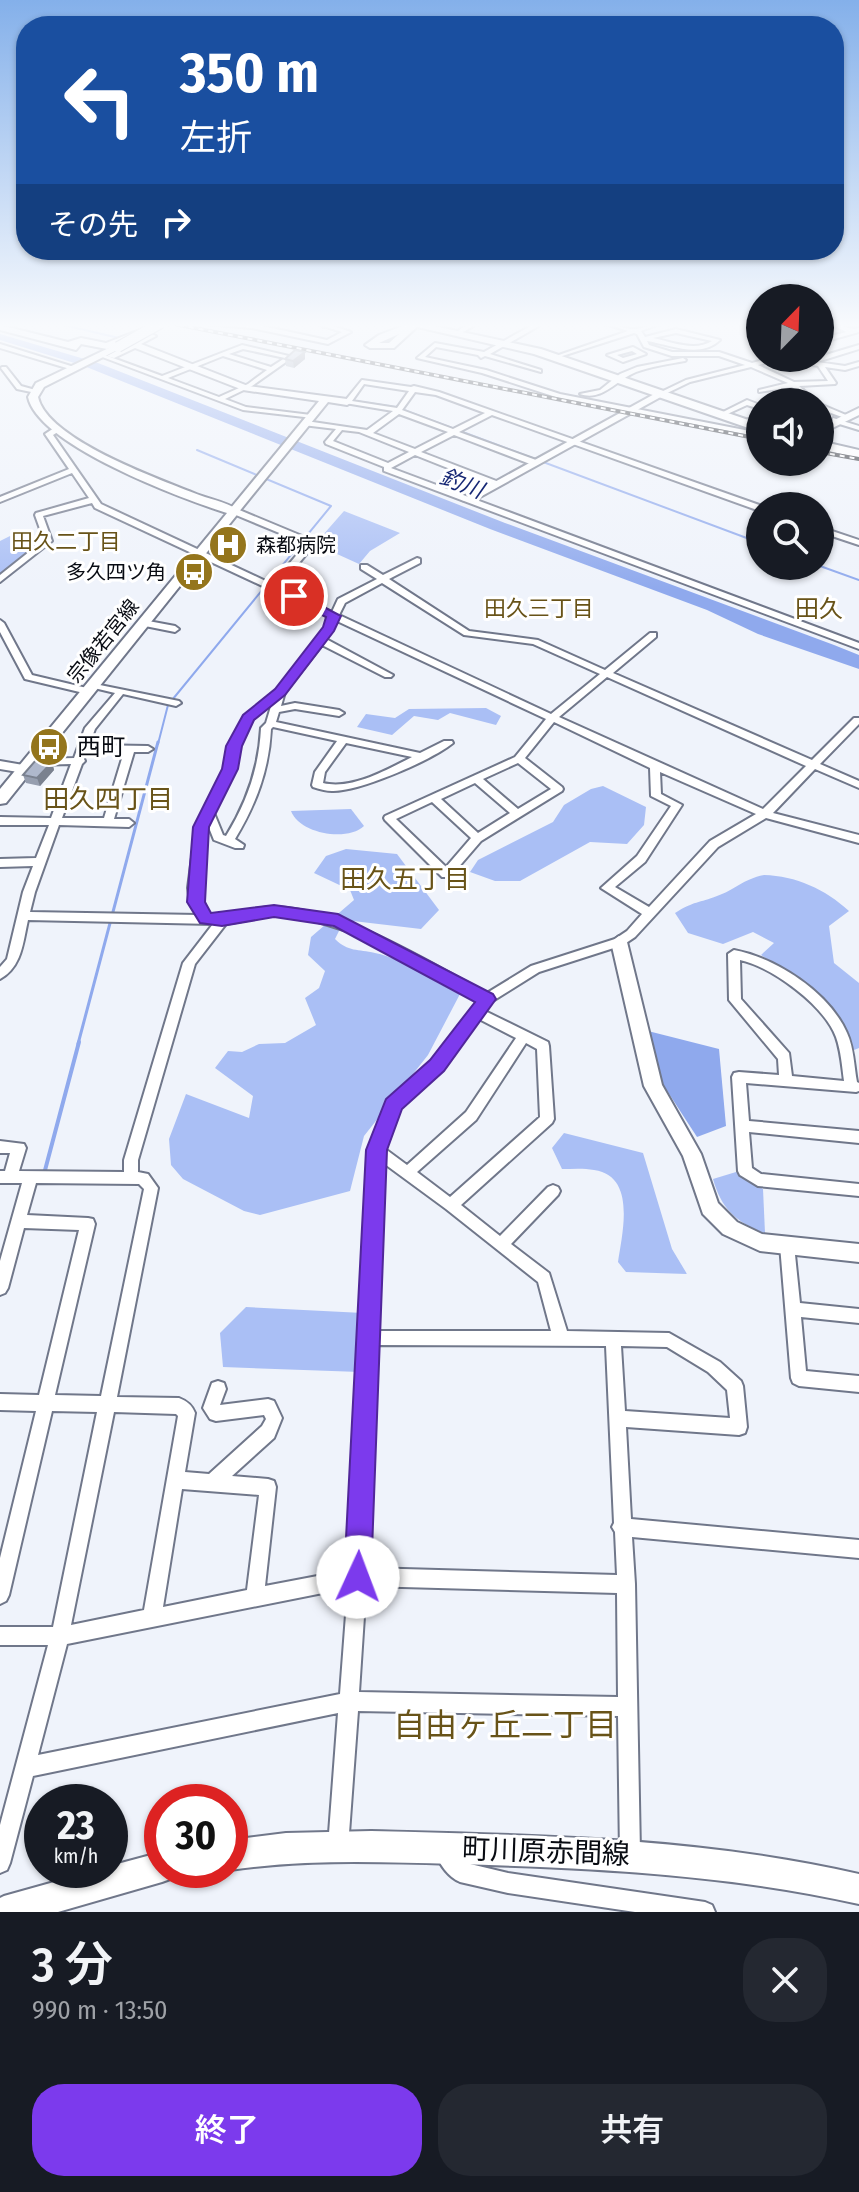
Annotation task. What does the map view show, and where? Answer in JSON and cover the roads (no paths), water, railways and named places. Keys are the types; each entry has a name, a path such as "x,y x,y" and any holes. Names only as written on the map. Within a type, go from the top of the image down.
{"main road":[{"path":"39,412 57,430 139,472 234,511"},
{"path":"713,412 745,423"},
{"path":"834,448 859,454"},
{"name":"宗像若宮線","path":"0,799 234,511"},
{"name":"町川原赤間線","path":"248,1854 338,1847 630,1853 737,1865 859,1889"},
{"path":"4,1912 144,1872"}],"street":[{"path":"263,412 368,433 496,484"},
{"path":"274,587 311,543 234,511 315,412"},
{"path":"368,433 396,412"},
{"path":"401,412 533,462"},
{"path":"467,500 625,412"},
{"path":"647,412 746,432"},
{"path":"721,415 727,412"},
{"path":"834,422 856,412"},
{"path":"388,466 490,413 746,503"},
{"path":"834,414 859,428"},
{"path":"341,427 329,442 388,466 387,469 859,646"},
{"path":"57,430 49,434 98,506 655,766 765,814 859,839"},
{"path":"0,500 72,470"},
{"path":"0,579 45,547 49,537 39,515 92,500"},
{"path":"834,534 859,543"},
{"path":"206,919 196,902 194,888 201,827 230,769 234,746 248,718 280,692 320,640 341,601 350,593 417,561"},
{"path":"364,567 467,633 535,642 603,675 859,785"},
{"path":"0,623 28,677 176,703"},
{"path":"143,623 175,629"},
{"path":"519,759 558,789 477,838 446,874 389,818 519,759 552,718 653,635"},
{"path":"320,640 388,675"},
{"path":"0,974 13,961 26,916 29,892 90,728 121,691"},
{"path":"208,812 218,837 234,843 253,801 266,757 266,728 271,724 280,692"},
{"path":"276,710 295,706 339,713"},
{"path":"338,1847 358,1577 376,1150 393,1105 437,1065 487,999 556,960 619,942 714,844 765,814 857,720"},
{"path":"271,724 420,756"},
{"path":"343,740 320,772 317,785 346,788 448,743"},
{"path":"84,748 148,749"},
{"path":"108,822 130,749"},
{"path":"0,765 80,761"},
{"path":"649,913 607,888 641,859 677,805 656,796 655,766"},
{"path":"478,780 517,814"},
{"path":"435,799 477,838"},
{"path":"0,821 129,823"},
{"path":"0,863 41,862"},
{"path":"26,916 222,920 238,914 274,911 338,921 487,999"},
{"path":"131,1177 131,1160 186,972 222,920"},
{"path":"619,942 653,1086 692,1154 706,1201 716,1216 737,1233 760,1242 859,1253"},
{"path":"786,1081 784,1057 735,1000 734,954 752,956 800,987 840,1031 855,1087 739,1077 745,1171 758,1180 859,1190"},
{"path":"451,1205 547,1119 543,1046 477,1012"},
{"path":"407,1173 471,1116 524,1036"},
{"path":"742,1126 859,1137"},
{"path":"0,1147 19,1148 5,1177 131,1177 143,1178 151,1188 60,1636 0,1863"},
{"path":"376,1150 544,1278 561,1339"},
{"path":"0,1288 30,1178"},
{"path":"501,1245 553,1191"},
{"path":"0,1595 88,1224 19,1221"},
{"path":"787,1245 799,1378 859,1384"},
{"path":"793,1309 859,1316"},
{"path":"368,1338 669,1340 714,1367 735,1386 739,1427 616,1418"},
{"path":"613,1339 626,1584 630,1853"},
{"path":"212,1483 268,1432 274,1418 268,1407 216,1413 211,1408 218,1389"},
{"path":"0,1402 179,1406 187,1413 152,1618"},
{"path":"175,1480 268,1487 255,1597"},
{"path":"621,1527 859,1549"},
{"path":"0,1636 60,1636 358,1577 626,1584"},
{"path":"24,1768 350,1701 627,1707"},
{"path":"442,1848 460,1872 496,1881 705,1912"}],"waterway":[{"path":"410,412 746,538"},
{"path":"158,744 168,705 331,506 197,450"},
{"path":"834,571 859,580"},
{"path":"78,1044 158,742"},
{"path":"44,1174 79,1042"}],"railway":[{"path":"624,412 746,436"},
{"path":"834,455 859,459"}],"place":[{"name":"森都病院","path":"228,545"},
{"name":"多久四ツ角","path":"194,572"},
{"name":"西町","path":"49,747"}],"district":[{"name":"田久二丁目","path":"66,541"},
{"name":"田久三丁目","path":"539,608"},
{"name":"田久","path":"819,609"},
{"name":"田久四丁目","path":"108,799"},
{"name":"田久五丁目","path":"405,879"},
{"name":"自由ヶ丘二丁目","path":"505,1725"}],"water label":[{"name":"釣川","path":"462,483"}]}
